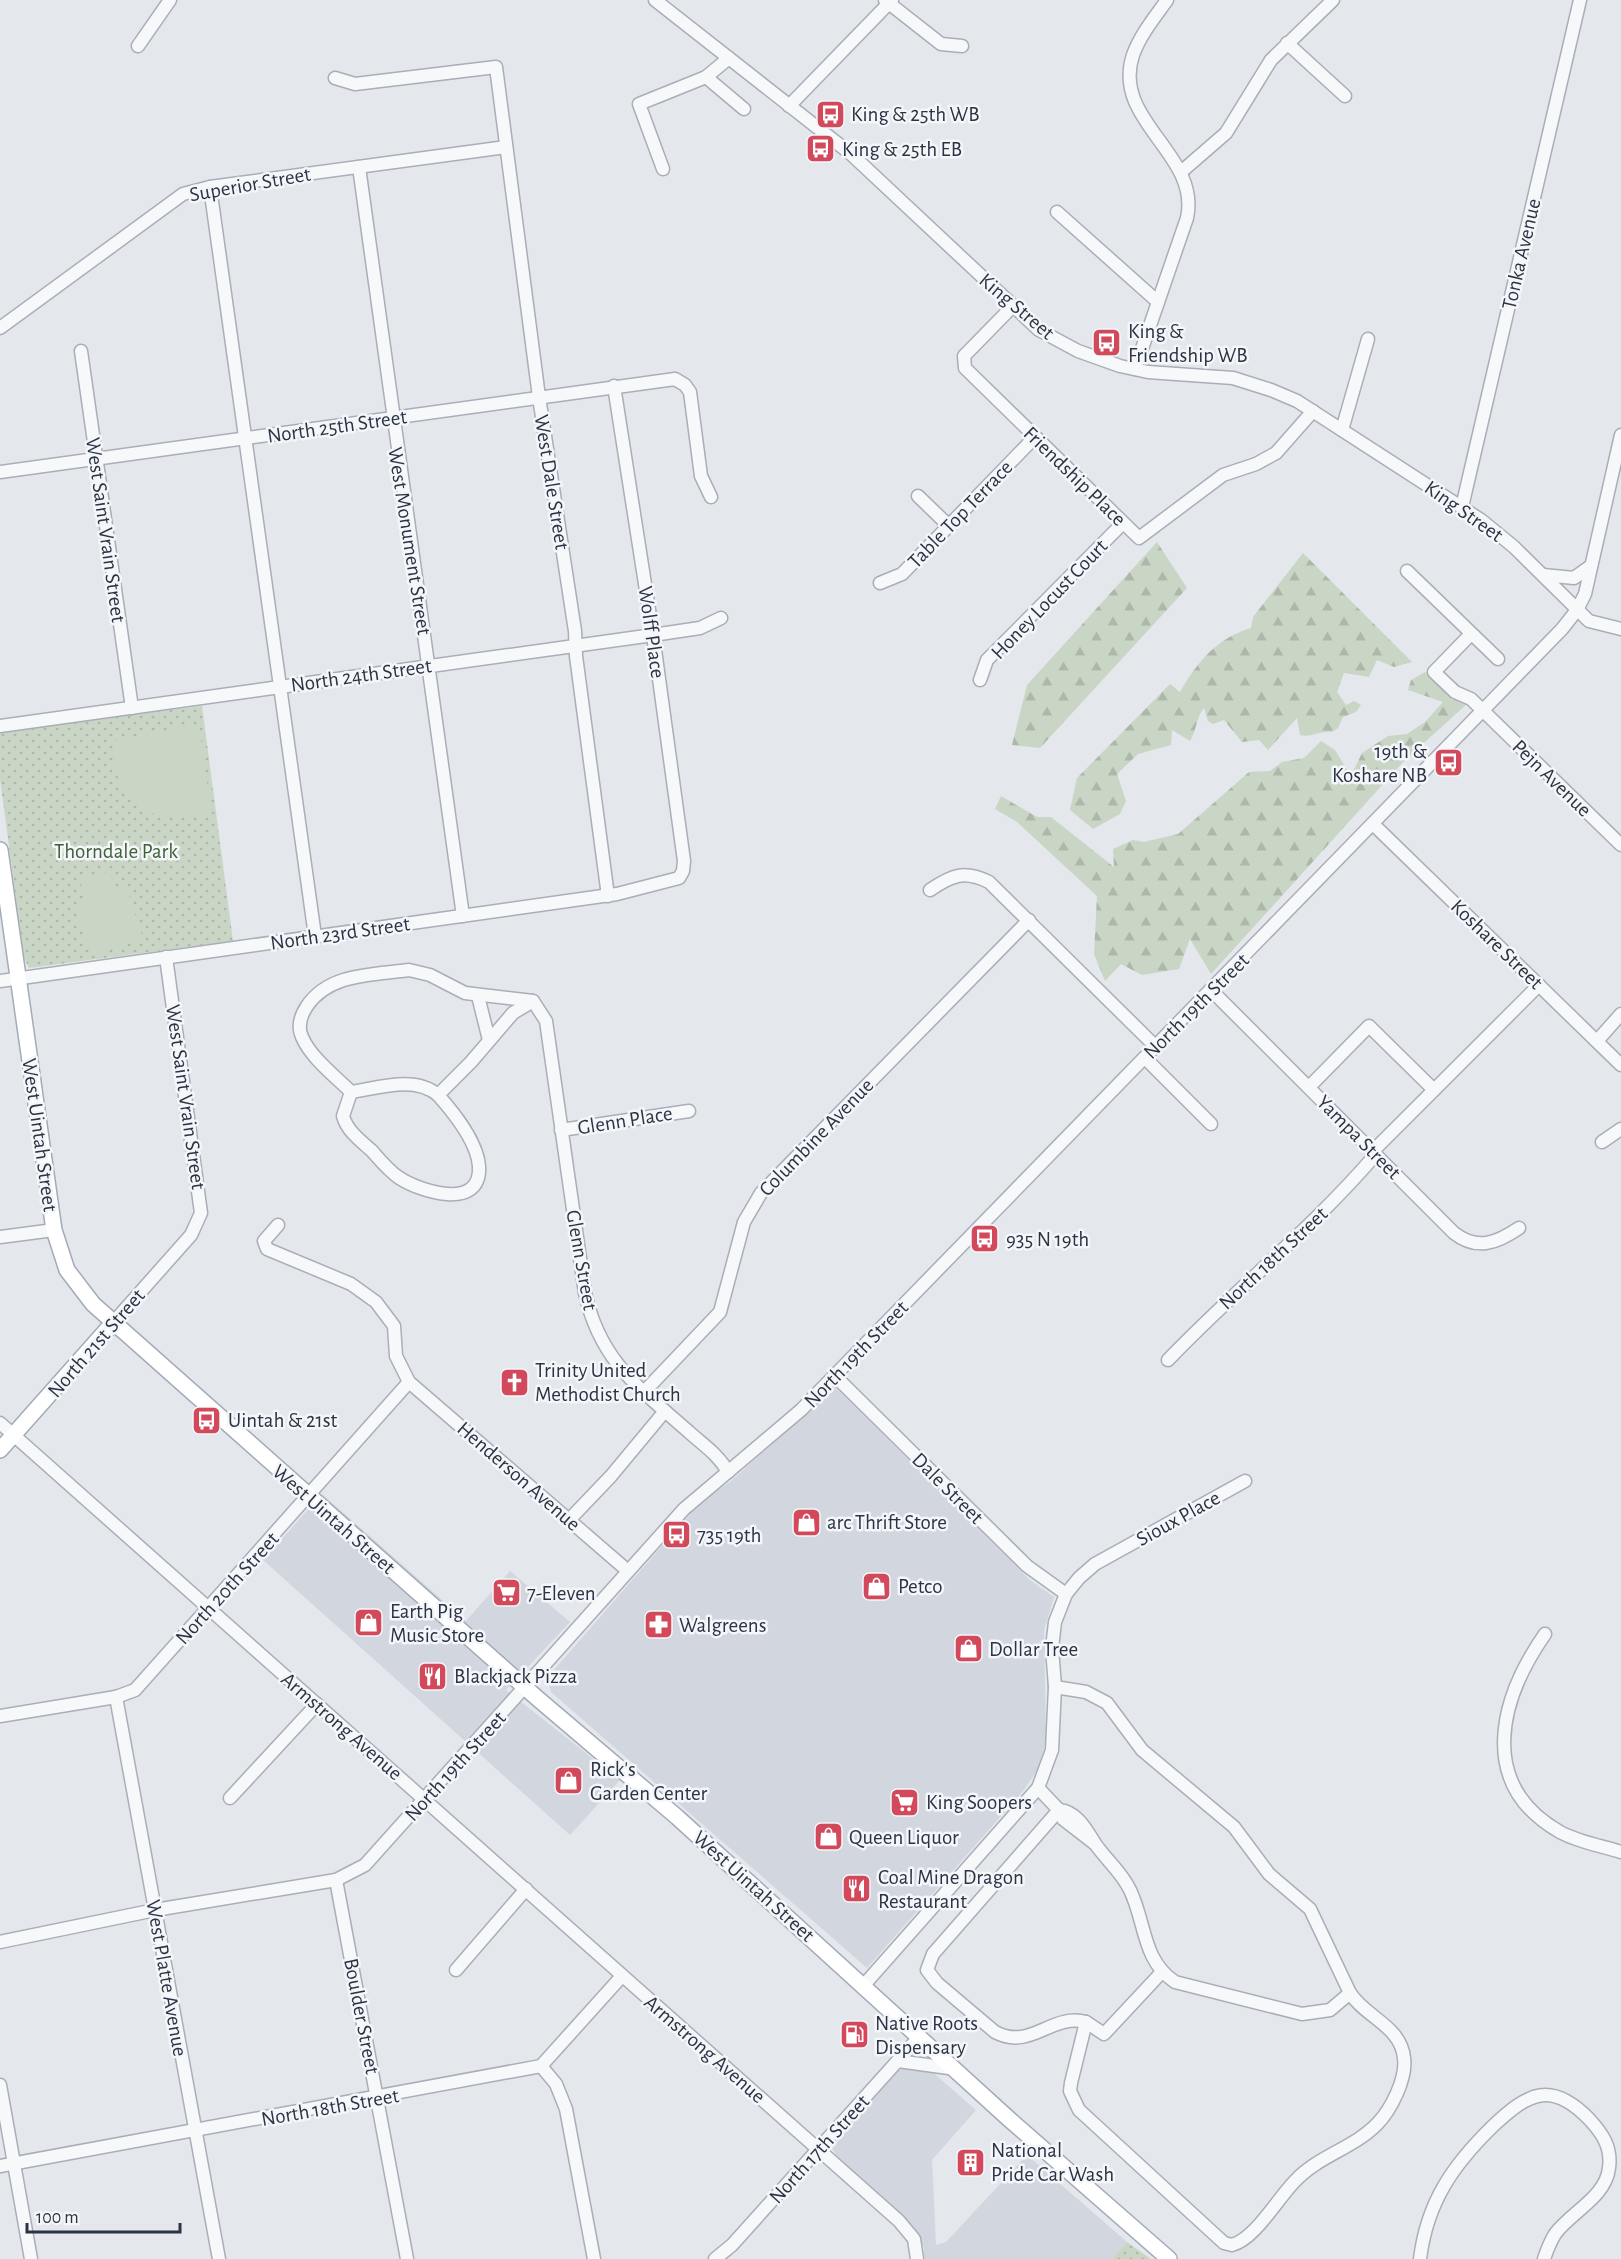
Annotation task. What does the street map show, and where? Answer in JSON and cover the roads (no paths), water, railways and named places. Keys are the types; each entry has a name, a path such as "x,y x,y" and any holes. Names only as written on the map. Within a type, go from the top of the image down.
{"main road":[{"name":"West Uintah Street","path":"0,850 54,1230 67,1270 87,1297 112,1324 525,1687 677,1816 1169,2259"},
{"name":"North 21st Street","path":"0,1450 112,1324"}],"street":[{"path":"138,46 170,0"},
{"name":"King Street","path":"655,0 851,154 1039,330 1057,341 1107,362 1136,369 1233,378 1277,392 1313,411 1496,531 1577,610"},
{"path":"1136,369 1189,207 1188,189 1180,172 1138,111 1128,78 1133,53 1140,38 1167,0"},
{"path":"1180,172 1226,133 1271,60 1287,42 1333,0"},
{"name":"Tonka Avenue","path":"1462,507 1580,0"},
{"path":"789,106 889,1 941,44 962,46"},
{"path":"1287,42 1345,96"},
{"path":"663,169 639,104 706,77 729,58"},
{"name":"West Dale Street","path":"335,78 355,84 496,67 539,397 576,645 608,896"},
{"path":"706,77 744,109"},
{"name":"Superior Street","path":"0,328 183,194 210,187 506,147"},
{"name":"West Monument Street","path":"359,167 392,418 463,916"},
{"path":"210,187 282,687 315,936"},
{"path":"1057,212 1158,302"},
{"name":"Friendship Place","path":"1013,306 964,356 962,362 965,368 1034,438 1139,538 1223,475 1256,464 1276,453 1313,411"},
{"path":"1342,430 1368,339"},
{"name":"West Saint Vrain Street","path":"81,351 132,708"},
{"name":"North 25th Street","path":"0,472 675,379 685,385 690,392 701,476 711,496"},
{"name":"Wolff Place","path":"614,386 653,635 684,861 683,871 679,878"},
{"name":"North 19th Street","path":"0,1942 155,1910 336,1880 365,1865 426,1800 684,1509 774,1435 835,1376 1562,629 1577,610 1585,594 1621,435"},
{"name":"Table Top Terrace","path":"880,583 902,574 1034,438"},
{"path":"918,496 948,525"},
{"name":"Honey Locust Court","path":"980,680 987,660 1124,523"},
{"path":"1543,575 1574,578 1591,566"},
{"path":"1407,572 1498,659"},
{"path":"1577,610 1596,624 1621,629"},
{"name":"North 24th Street","path":"0,726 700,628 721,618"},
{"name":"Pejn Avenue","path":"1471,634 1434,672 1455,692 1471,699 1621,845"},
{"name":"Koshare Street","path":"1373,824 1621,1065"},
{"path":"930,890 949,876 979,877 996,888 1156,1047"},
{"name":"North 23rd Street","path":"0,981 608,896 679,878"},
{"name":"Columbine Avenue","path":"643,1393 720,1312 744,1222 753,1203 1029,920"},
{"name":"West Saint Vrain Street","path":"166,957 201,1200 199,1219 191,1235"},
{"path":"351,1092 311,1051 300,1031 304,1010 321,990 344,980 408,970 430,975 459,991 478,996 533,1001"},
{"name":"North 18th Street","path":"1168,1360 1223,1303 1337,1198 1375,1152 1539,985"},
{"name":"Yampa Street","path":"1212,991 1459,1237 1489,1244 1500,1241 1519,1228"},
{"path":"478,996 489,1040"},
{"path":"438,1095 471,1062 513,1013 533,1001"},
{"name":"Glenn Street","path":"533,1001 546,1021 585,1293 592,1321 611,1358 643,1393 714,1455 728,1472"},
{"path":"1597,1041 1621,1014"},
{"path":"1309,1086 1370,1026 1434,1090"},
{"path":"1145,1058 1211,1124"},
{"path":"407,1084 429,1088 438,1095 467,1136 478,1166 474,1183 466,1191 456,1195 442,1195 404,1180 352,1132 344,1116 346,1102 351,1092 407,1084"},
{"name":"Glenn Place","path":"561,1130 688,1111"},
{"path":"1602,1142 1621,1129"},
{"path":"278,1225 264,1241 267,1249 351,1284 385,1310 396,1332 396,1356 409,1382"},
{"path":"0,1237 54,1230"},
{"name":"North 21st Street","path":"112,1324 191,1235"},
{"name":"Dale Street","path":"835,1376 1027,1566 1066,1594"},
{"name":"North 20th Street","path":"0,1716 127,1694 142,1684 409,1382"},
{"name":"Henderson Avenue","path":"409,1382 628,1571"},
{"path":"569,1520 611,1476 665,1411"},
{"name":"Armstrong Avenue","path":"0,1423 908,2230 914,2239 916,2259"},
{"name":"Sioux Place","path":"1066,1594 1079,1578 1111,1555 1245,1481"},
{"path":"864,1985 1038,1788 1052,1750 1055,1688 1054,1634 1057,1616 1066,1594"},
{"path":"1545,1634 1533,1654 1507,1713 1503,1752 1507,1771 1522,1802 1547,1824 1563,1834 1621,1852"},
{"path":"1055,1688 1086,1692 1102,1700 1116,1712 1142,1750 1234,1827 1269,1874 1310,1909 1350,1993 1389,2029 1404,2055 1403,2075 1377,2124 1306,2170 1246,2238 1232,2245 1215,2237 1079,2110 1070,2091 1086,2022"},
{"name":"West Platte Avenue","path":"116,1696 219,2259"},
{"path":"230,1798 317,1704"},
{"path":"1038,1788 1059,1810 1063,1819 1084,1838 1095,1843 1117,1867 1130,1888 1150,1956 1161,1973 1175,1982 1302,2014 1330,2010 1350,1993"},
{"path":"1059,1810 933,1954 927,1970 929,1975 995,2032 1014,2039 1067,2020 1086,2022 1104,2034 1161,1973"},
{"name":"Boulder Street","path":"336,1880 407,2259"},
{"path":"456,1970 526,1889"},
{"path":"594,2259 566,2109 556,2084 541,2066 622,1977"},
{"name":"North 17th Street","path":"715,2259 732,2245 920,2037"},
{"path":"898,2061 956,2069"},
{"name":"North 18th Street","path":"0,2166 378,2098 541,2066"},
{"path":"0,2085 31,2259"},
{"path":"1420,2259 1425,2226 1433,2203 1455,2166 1513,2107 1532,2096 1542,2094 1561,2097 1579,2109 1604,2136 1610,2156 1607,2178 1555,2234 1544,2259"}],"place":[{"name":"King & 25th WB","path":"830,114"},
{"name":"King & 25th EB","path":"821,149"},
{"name":"King & Friendship WB","path":"1107,343"},
{"name":"19th & Koshare NB","path":"1448,763"},
{"name":"935 N 19th","path":"985,1239"},
{"name":"Trinity United Methodist Church","path":"514,1382"},
{"name":"Uintah & 21st","path":"207,1420"},
{"name":"arc Thrift Store","path":"806,1522"},
{"name":"735 19th","path":"676,1535"},
{"name":"Petco","path":"877,1586"},
{"name":"7-Eleven","path":"506,1593"},
{"name":"Earth Pig Music Store","path":"369,1623"},
{"name":"Walgreens","path":"658,1625"},
{"name":"Dollar Tree","path":"968,1649"},
{"name":"Blackjack Pizza","path":"433,1676"},
{"name":"Rick's Garden Center","path":"569,1781"},
{"name":"King Soopers","path":"905,1802"},
{"name":"Queen Liquor","path":"828,1837"},
{"name":"Coal Mine Dragon Restaurant","path":"857,1889"},
{"name":"Native Roots Dispensary","path":"854,2035"},
{"name":"National Pride Car Wash","path":"970,2162"}],"park label":[{"name":"Thorndale Park","path":"116,851"}]}
